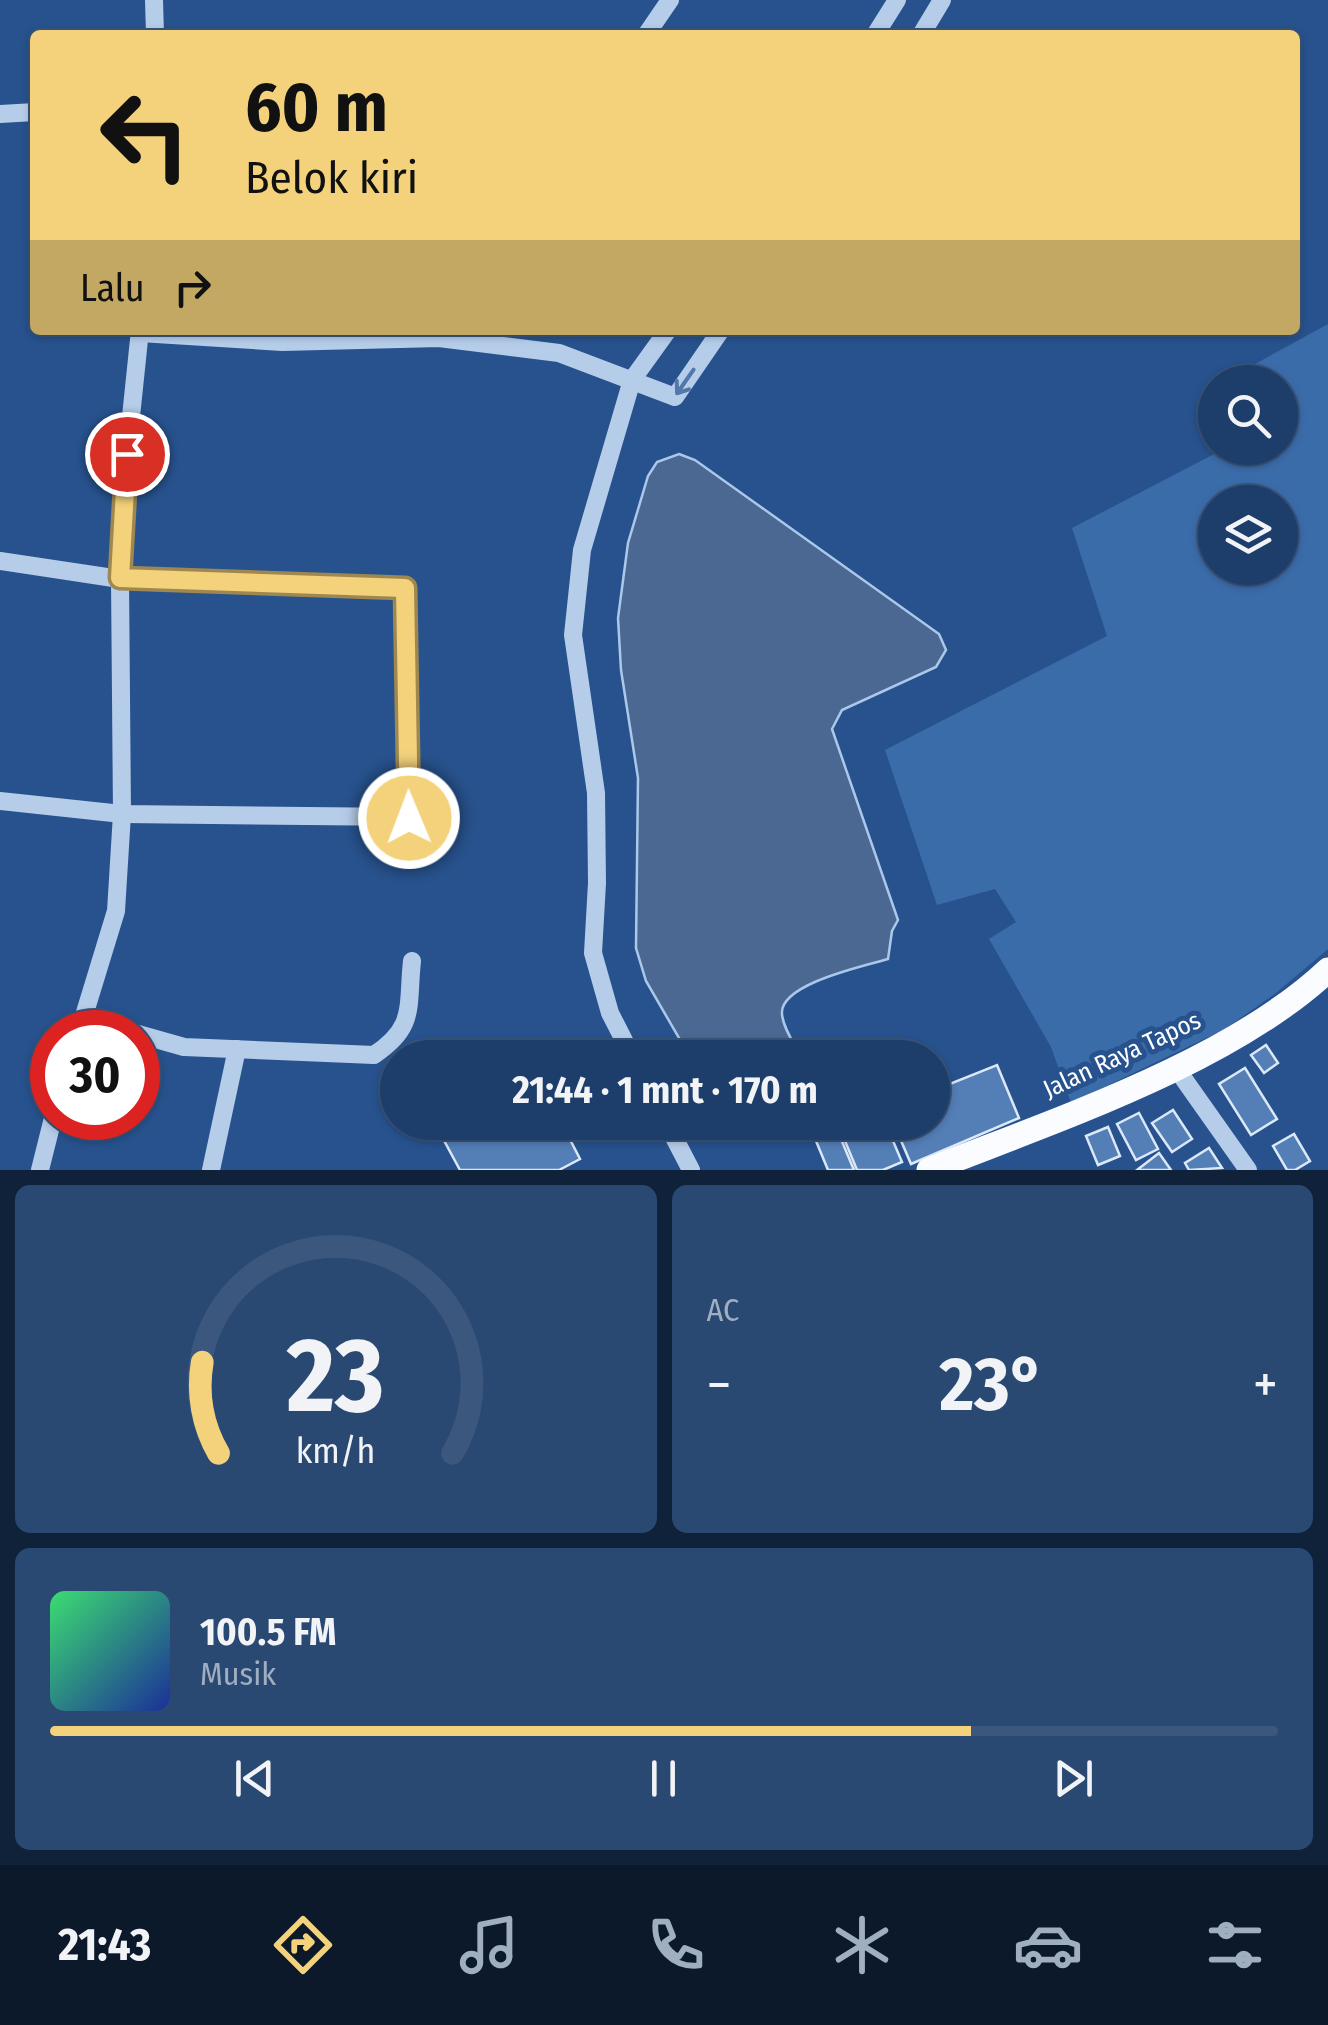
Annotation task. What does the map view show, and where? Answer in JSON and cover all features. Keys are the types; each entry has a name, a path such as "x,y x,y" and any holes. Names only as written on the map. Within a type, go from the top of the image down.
{"main road":[{"name":"Jalan Raya Tapos","path":"929,1170 1176,1068 1270,1015 1328,970"}],"street":[{"path":"154,0 155,30"},
{"path":"649,30 670,0"},
{"path":"878,30 897,0"},
{"path":"925,30 942,0"},
{"path":"0,114 30,112"},
{"path":"86,1010 116,911 122,814 120,578 140,335"},
{"path":"192,335 282,342 440,338 560,354 675,397 718,335"},
{"path":"624,1040 610,1013 593,952 596,792 573,635 582,550 632,380 664,335"},
{"path":"0,561 120,578 405,588 409,818 122,814 0,801"},
{"path":"160,1040 184,1047 374,1055 397,1040 406,1022 412,962"},
{"path":"211,1170 237,1050"},
{"path":"1176,1068 1248,1170"},
{"path":"40,1170 47,1140"},
{"path":"675,1140 691,1170"}],"shaded area":[{"path":"1328,324 1328,949 1225,1029 1071,1103 1051,1047 989,939 1016,922 995,889 937,905 885,750 1107,636 1072,528 1198,462 1298,465 1298,365 1253,365"},
{"path":"679,454 695,460 939,634 946,650 936,667 842,710 832,729 898,920 892,931 888,959 808,985 785,1003 782,1014 792,1040 680,1040 646,981 636,948 638,778 621,670 618,618 628,543 648,476 657,462"}],"building":[{"path":"1266,1045 1278,1063 1264,1073 1251,1055"},
{"path":"997,1065 1019,1118 911,1164 901,1140 950,1140 950,1084"},
{"path":"1245,1068 1277,1119 1251,1135 1219,1084"},
{"path":"1173,1110 1192,1139 1172,1152 1152,1123"},
{"path":"1139,1113 1158,1149 1136,1160 1117,1124"},
{"path":"1108,1127 1120,1156 1098,1165 1086,1136"},
{"path":"1294,1134 1310,1161 1287,1170 1273,1146"},
{"path":"444,1140 570,1140 580,1159 559,1170 460,1170"},
{"path":"841,1140 854,1170 828,1170 816,1141"},
{"path":"845,1140 893,1140 902,1162 883,1170 857,1170"},
{"path":"1209,1148 1222,1168 1189,1170 1185,1163"},
{"path":"1159,1153 1171,1170 1137,1170"}],"route":[{"path":"127,454 120,578 405,588 409,818"}]}
